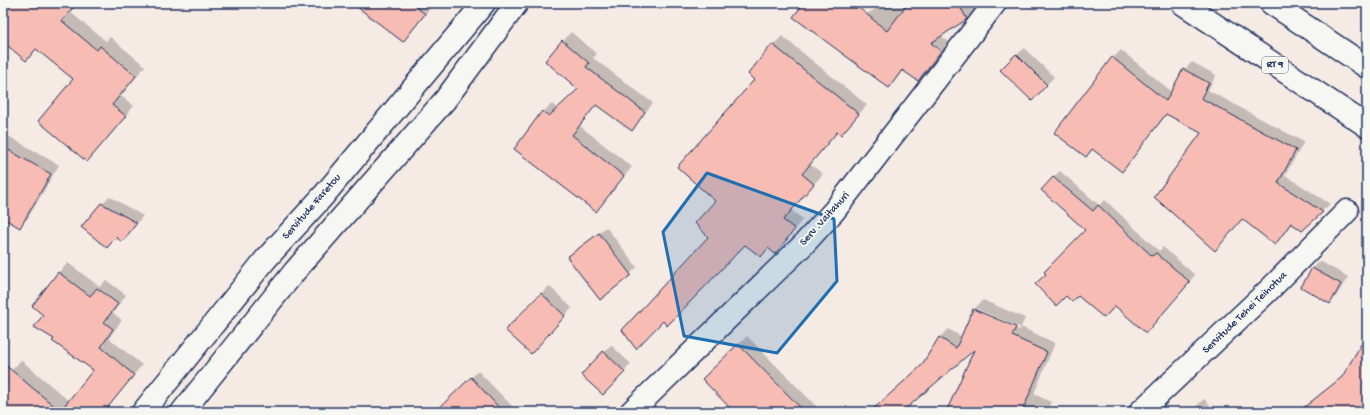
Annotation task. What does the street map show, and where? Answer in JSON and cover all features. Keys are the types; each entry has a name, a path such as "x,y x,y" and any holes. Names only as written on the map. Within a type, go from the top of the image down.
{"main road":[{"name":"Servitude Faretou","path":"143,412 265,260 324,195 484,3"},
{"path":"182,412 295,271 445,100 517,3"},
{"name":"Serv .Vaitahuri","path":"631,412 803,245 834,211 994,3"},
{"name":"RT 9","path":"1182,3 1367,126"},
{"path":"1271,3 1367,67"},
{"name":"Servitude Tehei Teihotua","path":"1140,412 1271,288 1347,211"}],"highlighted area":[{"path":"707,173 834,219 837,281 777,353 684,336 663,232"}],"building":[{"path":"3,3 77,3 62,21 97,50 100,46 136,76 112,105 126,116 87,162 38,121 73,79 36,49 26,61 3,42"},
{"path":"352,3 411,3 425,14 403,42"},
{"path":"804,3 853,3 887,31 908,3 958,3 967,19 931,43 941,51 918,81 902,70 889,88 793,17"},
{"path":"562,40 589,63 586,67 645,112 632,131 596,105 572,135 624,176 596,212 514,149 542,111 549,116 578,89 545,61"},
{"path":"772,44 859,114 841,135 837,132 802,174 814,184 783,220 795,229 775,254 768,248 761,257 745,245 667,326 663,321 636,349 622,330 708,237 695,223 715,201 677,167 754,80 748,74"},
{"path":"1016,54 1047,85 1032,101 1000,70"},
{"path":"1112,57 1166,101 1183,69 1209,83 1201,98 1296,150 1278,183 1323,212 1302,231 1291,223 1275,245 1242,219 1215,251 1154,197 1201,133 1166,114 1122,172 1092,149 1086,157 1054,133"},
{"path":"3,147 51,174 20,228 3,218"},
{"path":"1053,177 1093,211 1098,205 1152,256 1156,253 1190,282 1146,333 1115,306 1104,318 1078,296 1072,302 1066,296 1056,306 1035,284 1046,274 1044,272 1085,230 1041,190"},
{"path":"101,203 137,223 122,242 116,237 107,248 81,227"},
{"path":"599,233 631,275 600,300 567,257"},
{"path":"1312,268 1341,284 1330,304 1301,287"},
{"path":"58,272 90,296 97,288 118,304 104,322 113,329 101,347 134,375 104,412 3,412 3,363 60,411 93,370 52,341 54,339 34,327 43,315 32,306"},
{"path":"541,293 565,316 531,354 505,330"},
{"path":"973,309 1016,327 1012,336 1047,352 1022,412 946,412 974,350 902,412 870,412 921,366 939,337 956,348"},
{"path":"1367,334 1367,412 1298,412 1342,377"},
{"path":"738,344 805,412 734,412 702,379"},
{"path":"603,351 625,372 603,395 581,375"},
{"path":"471,377 503,412 435,412"}]}
